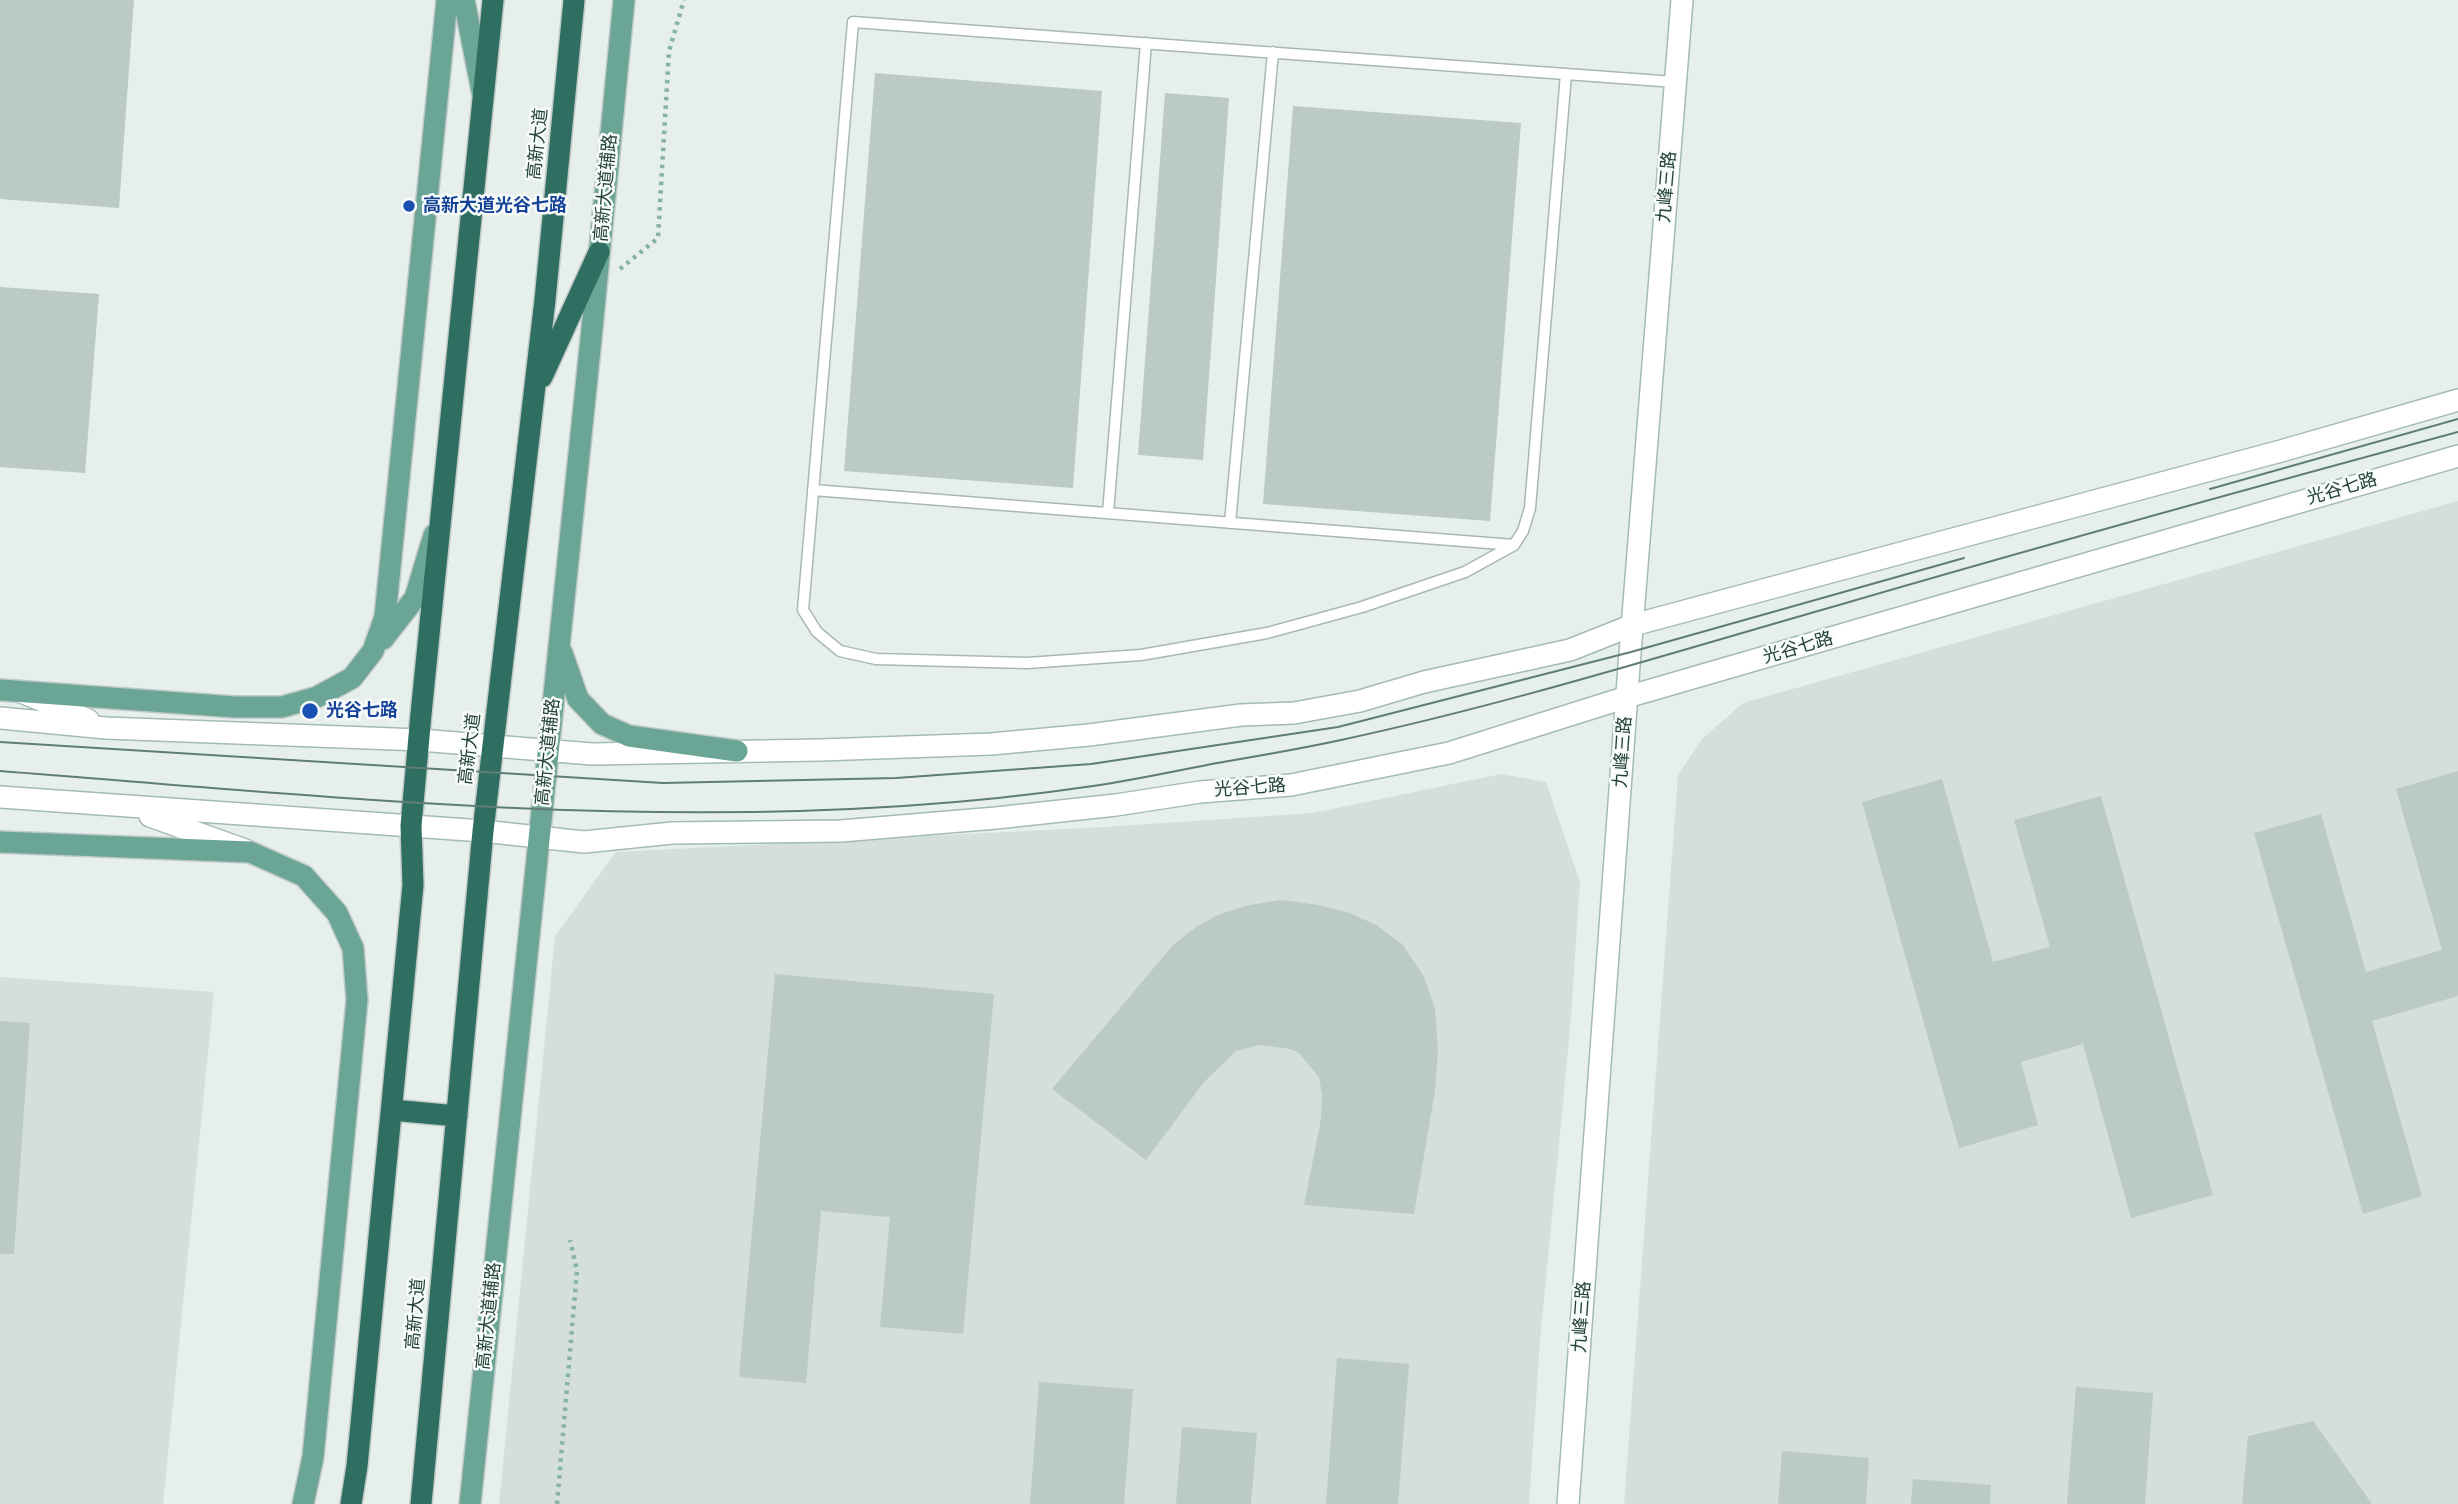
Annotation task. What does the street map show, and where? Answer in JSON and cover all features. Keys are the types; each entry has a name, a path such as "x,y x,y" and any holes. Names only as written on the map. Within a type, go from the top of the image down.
{"highway":[{"path":"351,1504 357,1466 413,885 411,826 494,0"},
{"name":"高新大道","path":"421,1504 482,831 534,395 574,0"},
{"path":"534,395 599,252"},
{"path":"392,1110 457,1116"}],"main road":[{"path":"373,651 385,617 447,0"},
{"path":"464,0 484,99"},
{"name":"高新大道辅路","path":"470,1504 624,0"},
{"path":"9,691 235,707 282,707 317,697 352,678 415,598 442,509"},
{"path":"559,646 578,699 602,724 629,736 737,751"},
{"path":"0,842 250,852 304,876 337,913 353,948 357,1000 313,1457 303,1504"}],"street":[{"name":"九峰三路","path":"1568,1504 1627,697 1682,0"},
{"path":"0,718 106,728 420,740 592,754 991,744 1089,735 1241,715 1294,713 1360,701 1490,666 1570,650 1633,625 2268,454 2458,400"},
{"name":"光谷七路","path":"0,797 482,831 584,842 672,834 841,831 996,818 1116,805 1200,792 1291,785 1449,753 1627,697 2458,456"},
{"path":"9,691 106,728"},
{"path":"222,732 270,727 317,697"},
{"path":"122,806 250,852"}],"lane":[{"path":"1566,74 1530,508 1523,531 1514,545 1465,572 1362,607 1255,635 1140,655 1027,663 876,659 839,651 817,632 803,610 853,22 1273,52 1675,82"},
{"path":"1108,513 1146,43"},
{"path":"1230,523 1273,52"},
{"path":"813,490 1514,545"}],"path":[{"path":"596,289 658,238 669,51 684,0"},
{"path":"557,1504 577,1270 570,1240"}],"shaded area":[{"path":"2458,501 2458,1504 1624,1504 1678,775 1702,739 1743,703"},
{"path":"1501,774 1546,782 1580,882 1570,1030 1540,1341 1529,1504 499,1504 555,936 616,852 1104,827 1313,813"},
{"path":"0,977 214,992 163,1504 0,1504"}],"building":[{"path":"0,0 134,0 119,208 0,199"},
{"path":"875,73 1102,91 1073,488 844,471"},
{"path":"1165,93 1229,98 1203,460 1138,455"},
{"path":"1293,106 1521,123 1490,521 1263,504"},
{"path":"0,287 99,294 85,473 0,467"},
{"path":"2458,771 2458,996 2372,1021 2422,1196 2363,1214 2254,833 2321,814 2366,972 2442,950 2396,789"},
{"path":"1942,779 1993,962 2050,947 2014,820 2101,796 2213,1195 2131,1218 2083,1044 2021,1062 2038,1125 1959,1148 1862,802"},
{"path":"1281,900 1319,905 1350,913 1376,925 1402,944 1423,975 1435,1008 1438,1049 1435,1091 1414,1214 1304,1205 1321,1119 1322,1095 1319,1077 1299,1053 1291,1049 1259,1045 1236,1051 1204,1082 1146,1160 1052,1089 1173,945 1196,927 1220,914 1249,905"},
{"path":"775,974 994,994 963,1334 880,1327 890,1217 821,1211 806,1383 739,1377"},
{"path":"0,1021 30,1023 14,1254 0,1254"},
{"path":"1337,1358 1409,1364 1398,1504 1326,1504"},
{"path":"1039,1382 1133,1389 1124,1504 1030,1504"},
{"path":"2076,1387 2153,1393 2145,1504 2067,1504"},
{"path":"2313,1421 2372,1504 2242,1504 2248,1436"},
{"path":"1182,1427 1257,1433 1251,1504 1176,1504"},
{"path":"1782,1451 1869,1458 1866,1504 1778,1504"},
{"path":"1913,1479 1991,1485 1990,1504 1911,1504"}],"tram line":[{"path":"2210,489 2458,419"},
{"path":"0,771 410,802 684,812 821,810 957,802 1093,786 1326,743 1466,710 2458,432"},
{"path":"0,742 663,783 896,778 1091,764 1338,727 1631,652 1964,558"}],"place":[{"name":"高新大道光谷七路","path":"409,206"},
{"name":"光谷七路","path":"310,711"}]}
